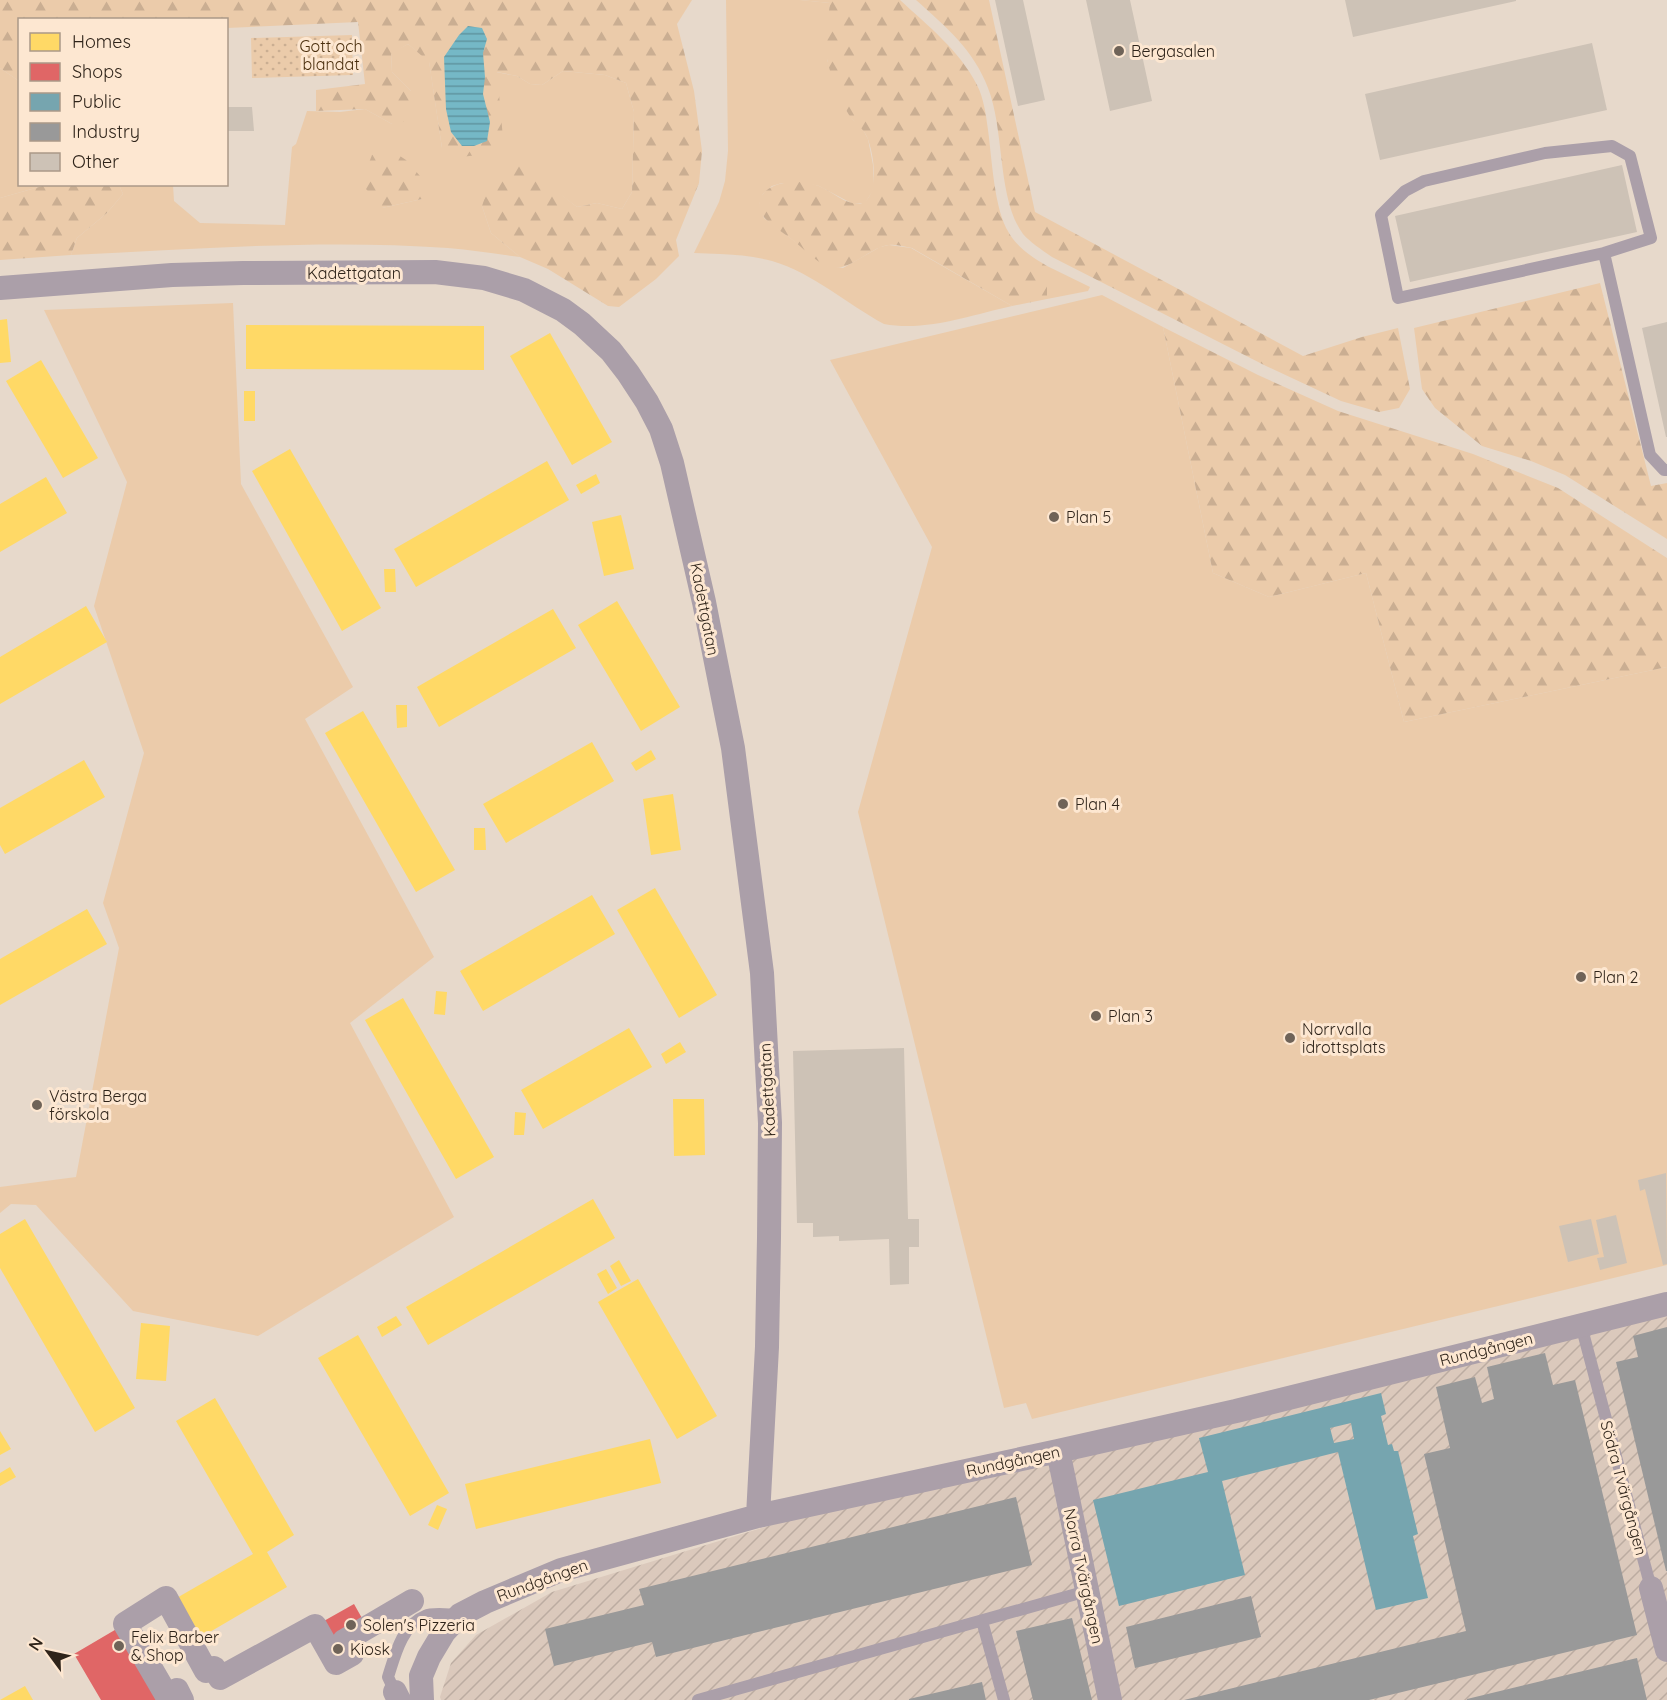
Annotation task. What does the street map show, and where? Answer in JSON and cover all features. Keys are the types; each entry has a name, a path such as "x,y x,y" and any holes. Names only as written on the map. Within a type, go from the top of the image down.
{"street":[{"name":"Kadettgatan","path":"0,288 172,275 243,273 435,272 484,278 524,290 563,310 582,324 611,351 647,402 661,429 672,463 704,602 733,748 762,973 770,1124 767,1347 758,1516"},
{"name":"Rundgången","path":"422,1700 421,1676 429,1657 444,1632 460,1615 561,1570 758,1516 1236,1411 1667,1304"},
{"name":"Norra Tvärgången","path":"1058,1451 1110,1700"},
{"name":"Södra Tvärgången","path":"1651,1588 1667,1650"},
{"path":"182,1700 177,1690 167,1696 125,1624 166,1598 206,1671 214,1668 220,1678 315,1626 336,1663 352,1654 344,1641 412,1601"}],"lane":[{"path":"1612,146 1630,156 1651,238 1604,253 1398,298 1380,215 1405,191 1424,181 1545,153 1612,146"},
{"path":"1604,253 1650,455 1664,470 1667,470"},
{"name":"Södra Tvärgången","path":"1581,1325 1651,1588"},
{"path":"698,1700 1087,1591"},
{"path":"403,1697 388,1677 408,1627 426,1615 460,1615"},
{"path":"982,1620 1004,1700"}],"shaded area":[{"path":"1667,1312 1667,1700 441,1700 440,1697 451,1663 476,1635 552,1592 788,1520"}],"green space":[{"path":"0,0 692,0 677,24 694,91 702,151 699,183 676,240 679,256 656,279 619,307 608,306 548,269 520,257 491,233 482,206 492,176 509,164 524,165 577,207 597,203 622,209 632,192 634,112 626,83 605,75 563,71 542,85 530,84 517,76 497,72 503,138 494,153 453,158 442,148 429,62 408,44 391,54 392,72 411,91 415,114 409,121 392,124 365,109 316,111 316,90 365,84 358,22 228,28 228,18 18,18 18,80 0,68"},
{"path":"726,0 800,0 830,3 827,60 847,111 861,126 868,139 873,165 874,185 865,203 853,204 819,186 782,183 772,186 763,194 759,204 764,218 827,266 843,268 880,247 889,245 911,248 1012,306 932,324 900,326 884,324 816,281 787,266 752,257 694,253 719,202 725,181 728,151"},
{"path":"800,0 900,0 942,39 961,61 970,72 983,101 992,169 1004,223 1021,248 1047,266 1047,299 1012,306 912,248 898,245 881,247 841,267 826,266 762,215 759,207 762,196 768,189 782,183 813,184 844,200 860,204 867,200 873,184 872,153 867,137 845,108 828,65 826,38 830,3"},
{"path":"916,0 989,0 1035,212 1303,356 1398,328 1410,389 1399,408 1379,412 1341,401 1266,366 1052,257 1030,240 1023,234 1009,202 993,105 982,74 967,50 938,19"},
{"name":"Gott och blandat","path":"352,35 353,75 252,78 251,38"},
{"path":"408,44 429,61 442,148 496,72 517,76 530,84 542,85 563,71 605,75 626,83 634,112 632,192 622,209 597,203 577,207 553,189 482,206 491,233 520,257 448,248 354,244 71,255 77,238 107,213 123,194 119,186 173,186 174,201 200,223 285,225 292,147 296,144 307,111 340,112 365,109 392,124 411,91 392,72 391,53","holes":["406,160 422,199 382,208"]},
{"path":"0,68 18,80 18,186 42,186 0,198"},
{"path":"388,148 406,160 427,184 422,199 382,208 361,183 372,155"},
{"path":"42,186 119,186 123,194 107,213 77,238 71,255 0,260 0,198"},
{"path":"1047,266 1090,287 1088,291 1047,299"},
{"path":"1600,283 1651,486 1667,483 1667,539 1565,475 1531,461 1482,446 1435,408 1422,389 1414,328"},
{"name":"Norrvalla idrottsplats","path":"1102,295 1163,327 1213,573 1269,597 1366,573 1404,722 1667,667 1667,1265 1032,1419 1026,1403 1004,1408 858,812 932,547 830,360"},
{"path":"233,303 241,484 353,687 305,719 434,957 350,1023 454,1217 258,1336 133,1311 36,1205 11,1204 0,1213 0,1187 76,1177 119,948 103,903 144,753 94,606 127,482 44,310"},
{"path":"1163,327 1258,375 1338,411 1473,454 1558,488 1667,558 1667,667 1404,722 1366,573 1269,597 1213,573"}],"water":[{"path":"468,26 482,28 487,39 483,53 485,77 483,94 490,122 487,141 474,146 462,146 451,132 446,109 444,57"}],"building: Homes":[{"path":"7,319 11,362 0,363 0,320"},
{"path":"246,325 484,326 484,370 246,369"},
{"path":"550,333 612,442 572,465 510,356"},
{"path":"41,360 98,458 63,478 6,381"},
{"path":"244,391 255,391 255,421 244,421"},
{"path":"290,449 381,608 342,631 252,471"},
{"path":"547,461 569,500 416,587 394,549"},
{"path":"596,474 600,483 581,494 576,485"},
{"path":"46,477 67,513 0,552 0,504"},
{"path":"621,515 634,569 604,576 592,522"},
{"path":"384,569 395,569 396,592 385,592"},
{"path":"617,601 680,707 641,731 578,625"},
{"path":"86,606 107,642 0,704 0,657"},
{"path":"553,609 576,648 439,727 417,687"},
{"path":"396,705 407,705 407,727 397,728"},
{"path":"363,711 455,870 416,892 325,733"},
{"path":"592,742 614,781 506,843 483,804"},
{"path":"651,750 656,759 636,771 631,763"},
{"path":"84,760 105,797 5,854 0,845 0,808"},
{"path":"673,794 681,850 651,855 643,799"},
{"path":"474,828 485,828 486,850 474,850"},
{"path":"655,888 717,995 679,1018 617,910"},
{"path":"592,895 615,934 483,1011 460,971"},
{"path":"87,909 107,944 0,1005 0,959"},
{"path":"436,991 447,992 445,1015 434,1014"},
{"path":"403,998 494,1157 456,1179 365,1020"},
{"path":"629,1028 652,1067 543,1129 521,1090"},
{"path":"680,1042 686,1052 666,1064 661,1054"},
{"path":"673,1099 704,1099 705,1155 674,1156"},
{"path":"515,1112 526,1113 524,1135 514,1135"},
{"path":"593,1199 615,1238 428,1345 406,1307"},
{"path":"25,1219 135,1408 95,1432 0,1268 0,1234"},
{"path":"619,1260 631,1281 621,1286 610,1266"},
{"path":"606,1269 617,1288 608,1294 597,1274"},
{"path":"638,1279 717,1416 677,1439 598,1302"},
{"path":"396,1316 402,1325 382,1337 377,1327"},
{"path":"141,1323 170,1326 166,1381 136,1379"},
{"path":"358,1335 449,1493 410,1516 318,1358"},
{"path":"215,1398 294,1535 267,1552 287,1587 191,1643 168,1603 253,1554 176,1421"},
{"path":"0,1431 11,1449 0,1455"},
{"path":"650,1439 661,1483 476,1529 465,1484"},
{"path":"10,1467 16,1477 0,1486 0,1473"},
{"path":"437,1505 447,1509 438,1530 428,1525"},
{"path":"25,1686 33,1700 0,1700"}],"building: Shops":[{"path":"354,1604 367,1627 352,1654 315,1626"},
{"path":"125,1624 182,1700 101,1700 74,1654"}],"building: Public":[{"path":"1381,1393 1386,1414 1381,1416 1388,1445 1392,1444 1394,1451 1398,1451 1418,1534 1413,1536 1428,1598 1376,1610 1338,1452 1222,1481 1245,1575 1119,1606 1093,1500 1208,1472 1199,1438","holes":["1351,1423 1354,1439 1334,1443 1330,1428"]}],"building: Industry":[{"path":"1667,1327 1666,1571 1616,1362 1638,1357 1633,1336"},
{"path":"1545,1353 1553,1385 1575,1380 1637,1635 1369,1700 1184,1700 1466,1631 1424,1454 1450,1448 1436,1387 1475,1377 1482,1403 1494,1399 1487,1367"},
{"path":"1016,1497 1032,1565 656,1657 652,1642 554,1666 545,1629 644,1605 639,1589"},
{"path":"1251,1596 1261,1637 1135,1668 1126,1627"},
{"path":"1072,1618 1092,1700 1033,1700 1016,1631"},
{"path":"1637,1658 1647,1700 1467,1700 1467,1699"},
{"path":"982,1682 986,1700 909,1700 909,1699"}],"building: Other":[{"path":"995,0 1023,0 1045,100 1018,106"},
{"name":"Bergasalen","path":"1086,0 1130,0 1152,101 1110,111"},
{"path":"1345,0 1516,0 1516,1 1353,37"},
{"path":"1592,43 1607,110 1380,160 1365,94"},
{"path":"228,107 252,107 254,131 228,131"},
{"path":"1622,165 1637,232 1410,282 1395,216"},
{"path":"1667,322 1667,437 1666,437 1642,328"},
{"path":"904,1048 908,1219 919,1219 919,1247 909,1247 909,1284 890,1285 889,1239 839,1241 839,1236 813,1237 813,1223 797,1223 793,1051"},
{"path":"1666,1173 1667,1264 1663,1265 1645,1189 1640,1191 1638,1180"},
{"path":"1616,1215 1627,1263 1600,1270 1597,1258 1604,1257 1596,1220"},
{"path":"1591,1219 1599,1254 1568,1262 1559,1226"}],"place":[{"name":"Bergasalen","path":"1119,51"},
{"name":"Plan 5","path":"1054,517"},
{"name":"Plan 4","path":"1063,804"},
{"name":"Plan 2","path":"1581,977"},
{"name":"Plan 3","path":"1096,1016"},
{"name":"Norrvalla idrottsplats","path":"1290,1038"},
{"name":"Västra Berga förskola","path":"37,1105"},
{"name":"Solen's Pizzeria","path":"351,1625"},
{"name":"Felix Barber & Shop","path":"119,1646"},
{"name":"Kiosk","path":"338,1649"}]}
